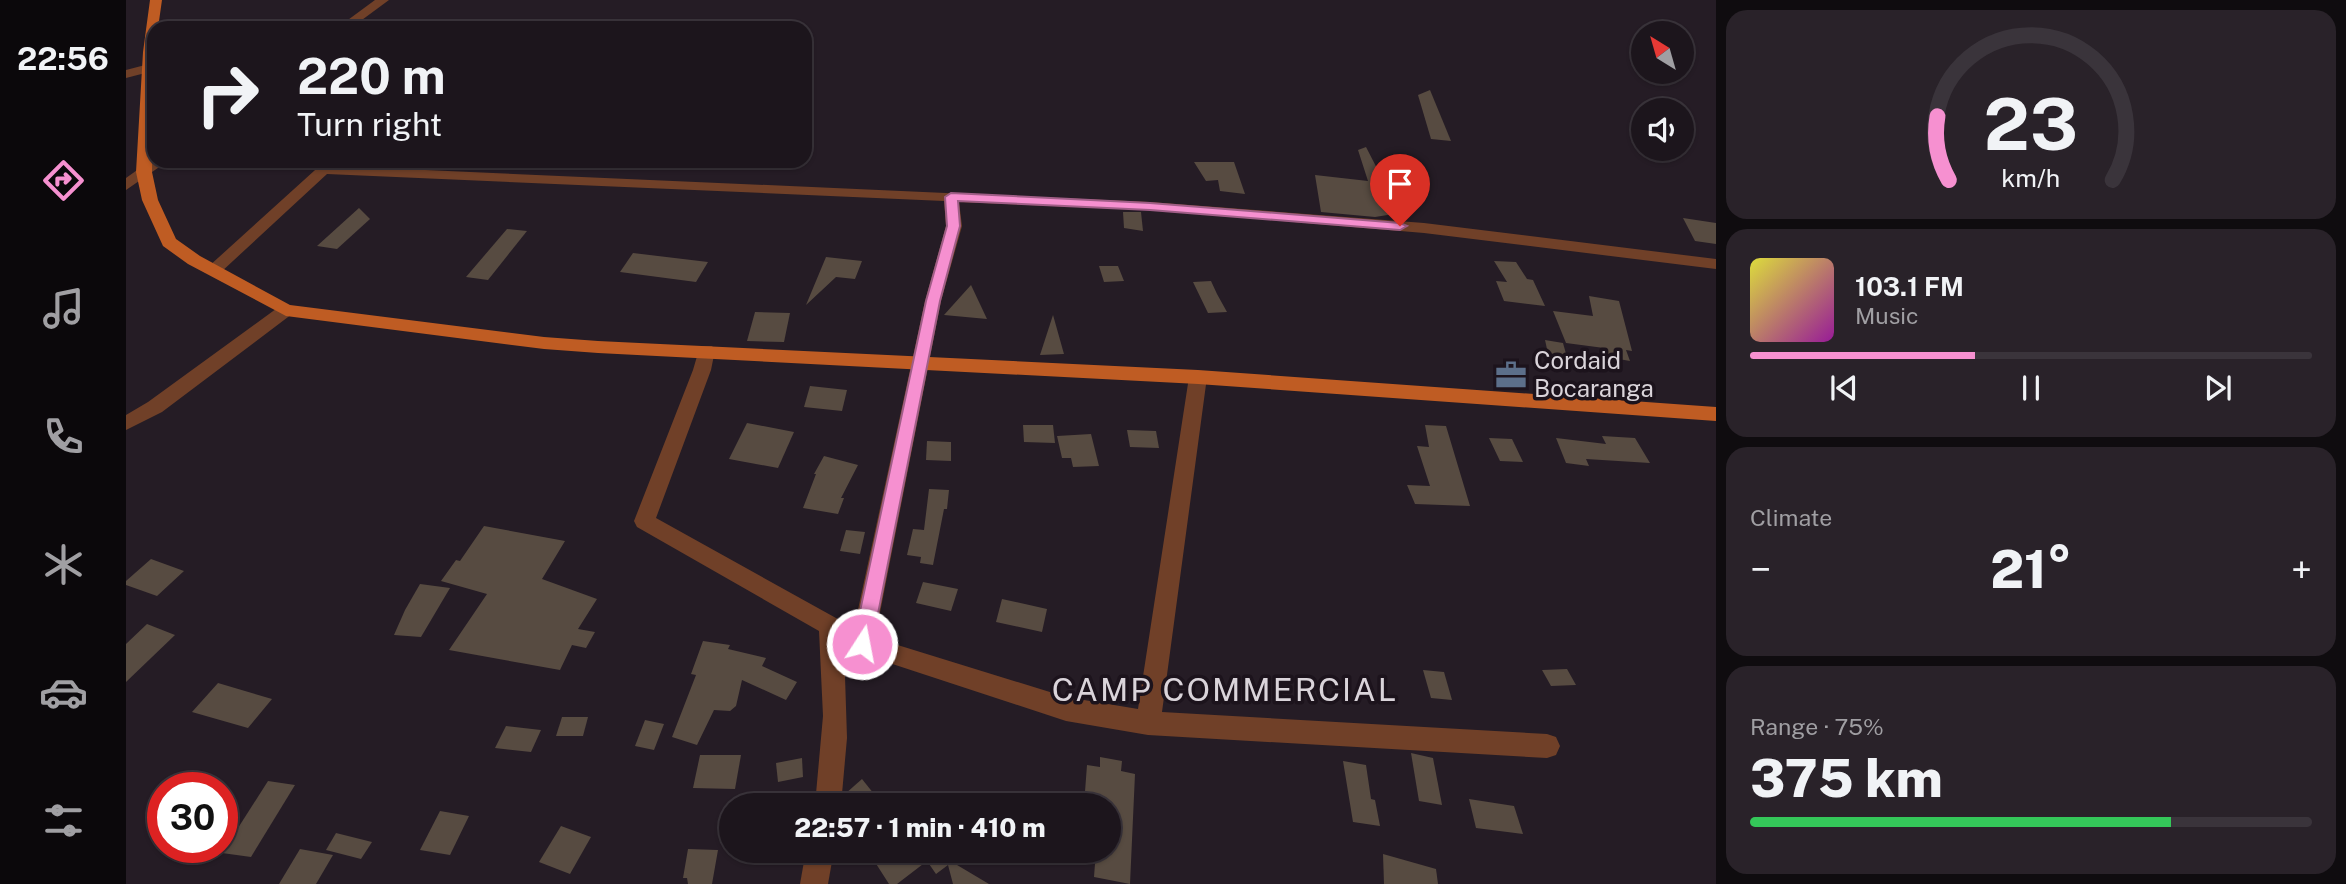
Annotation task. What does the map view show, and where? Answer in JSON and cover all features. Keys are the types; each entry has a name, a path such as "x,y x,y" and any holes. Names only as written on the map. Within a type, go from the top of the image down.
{"main road":[{"path":"154,21 156,0"},
{"path":"152,168 150,200 169,242 194,260 286,310 544,343 1198,377 1716,414"}],"street":[{"path":"353,21 383,0"},
{"path":"126,74 147,69"},
{"path":"126,184 150,168"},
{"path":"214,270 325,168"},
{"path":"386,168 1150,206 1357,222 1576,245 1716,264"},
{"path":"862,644 933,301 954,226 951,197"},
{"path":"126,424 155,407 286,310"},
{"path":"706,351 702,370 644,521 862,644 1066,709 1148,723 1547,746"},
{"path":"1148,723 1198,377"},
{"path":"830,793 835,764 837,689 831,626"},
{"path":"814,884 818,863"}],"building":[{"path":"1430,90 1451,141 1431,139 1418,95"},
{"path":"1366,147 1400,213 1375,217 1321,212 1315,175 1368,181 1358,150"},
{"path":"1194,162 1234,162 1245,194 1220,191 1218,180 1206,181"},
{"path":"359,208 370,219 337,249 317,246"},
{"path":"1123,212 1141,212 1143,231 1124,228"},
{"path":"1683,218 1716,223 1716,244 1695,241"},
{"path":"507,229 527,231 488,280 466,277"},
{"path":"633,253 708,262 696,282 620,272"},
{"path":"826,257 862,261 855,279 836,277 806,305"},
{"path":"1494,261 1516,262 1527,279 1533,280 1545,306 1504,301 1496,281 1507,282"},
{"path":"1099,266 1118,266 1124,281 1104,282"},
{"path":"1211,281 1227,312 1208,313 1193,282"},
{"path":"971,285 987,319 944,315"},
{"path":"1589,296 1619,301 1632,351 1626,350 1630,361 1607,357 1604,348 1566,343 1553,311 1593,316"},
{"path":"755,312 790,313 784,342 747,341"},
{"path":"1053,315 1064,354 1040,355"},
{"path":"1545,340 1563,343 1568,361 1549,358"},
{"path":"810,386 847,390 842,411 804,407"},
{"path":"747,423 794,432 778,468 729,459"},
{"path":"1023,425 1053,425 1055,443 1024,442"},
{"path":"1425,425 1446,426 1470,506 1415,504 1407,485 1430,486 1417,446 1429,447"},
{"path":"1127,430 1156,431 1159,448 1130,447"},
{"path":"1091,434 1099,466 1073,467 1071,458 1062,458 1057,436"},
{"path":"1602,436 1635,438 1650,463 1586,459 1589,466 1566,463 1556,438 1606,444"},
{"path":"1489,438 1512,439 1523,462 1500,461"},
{"path":"927,441 951,442 951,461 926,460"},
{"path":"824,456 858,465 841,498 844,498 838,514 803,508 814,474"},
{"path":"929,489 949,490 933,565 920,563 921,557 907,555 913,529 924,530"},
{"path":"484,526 565,541 542,579 597,599 578,629 595,632 586,648 572,645 560,670 449,650 487,594 441,581 456,560 460,561"},
{"path":"846,530 865,532 860,554 840,551"},
{"path":"151,559 184,571 157,596 126,585 126,581"},
{"path":"923,582 958,589 951,611 916,603"},
{"path":"420,584 450,588 421,637 394,635 405,610"},
{"path":"1002,599 1047,609 1042,632 996,622"},
{"path":"147,624 175,635 126,682 126,644"},
{"path":"703,641 730,645 728,649 766,658 762,666 797,682 786,700 742,680 736,706 730,711 714,710 697,745 672,737 696,675 691,674"},
{"path":"1567,669 1576,685 1551,686 1542,670"},
{"path":"1423,670 1444,672 1452,700 1431,698"},
{"path":"218,683 272,699 248,728 192,712"},
{"path":"562,717 588,717 583,736 556,736"},
{"path":"645,720 664,724 654,750 635,746"},
{"path":"506,726 541,730 531,752 495,748"},
{"path":"1411,753 1433,758 1442,805 1419,801"},
{"path":"700,755 741,755 735,789 693,788"},
{"path":"1100,757 1122,761 1121,771 1135,774 1130,884 1094,877 1095,863 1121,863 1121,793 1085,793 1087,765 1100,767"},
{"path":"802,758 803,777 778,782 776,763"},
{"path":"1343,761 1366,765 1371,799 1375,800 1380,826 1353,822"},
{"path":"862,779 873,793 846,793"},
{"path":"268,781 295,785 251,857 238,855 238,828"},
{"path":"1469,799 1514,806 1523,834 1476,828"},
{"path":"440,811 469,816 450,855 420,850"},
{"path":"561,826 591,837 570,874 539,862"},
{"path":"336,833 372,842 361,859 326,850"},
{"path":"300,849 333,855 316,884 279,884"},
{"path":"688,849 718,850 712,884 688,884 687,878 683,878"},
{"path":"1383,854 1436,869 1438,884 1384,884"},
{"path":"876,863 924,863 897,884 889,884"},
{"path":"928,863 954,863 989,884 953,884 948,865 936,874"}],"place":[{"name":"Cordaid Bocaranga","path":"1511,375"}],"district":[{"name":"CAMP COMMERCIAL","path":"1225,690"}],"route":[{"path":"862,644 933,301 954,226 951,197 1150,206 1400,226"}]}
